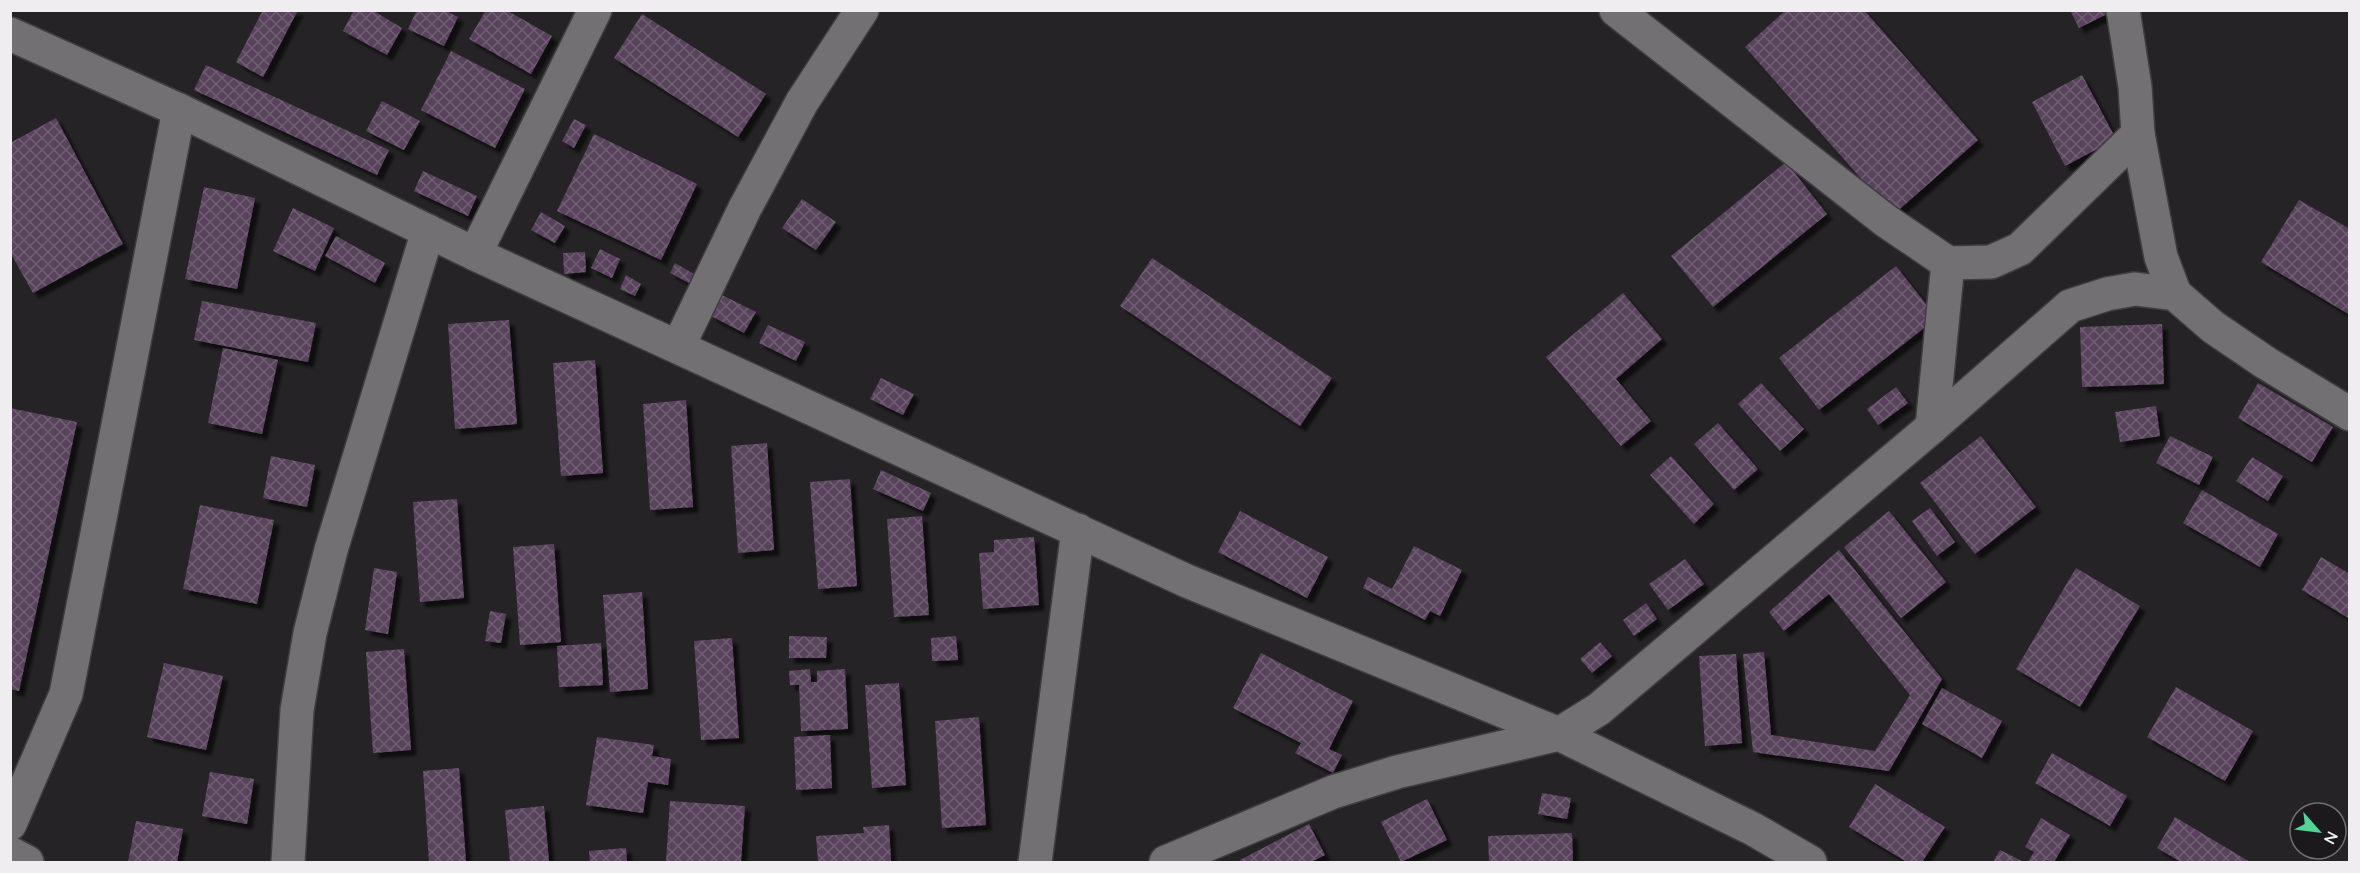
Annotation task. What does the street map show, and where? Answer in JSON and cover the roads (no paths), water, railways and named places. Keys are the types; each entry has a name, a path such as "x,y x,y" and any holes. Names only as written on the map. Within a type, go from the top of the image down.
{"street":[{"path":"475,254 595,10"},
{"path":"678,347 745,208 802,102 862,10"},
{"path":"1616,10 1886,221 1948,263 1991,262 2020,249 2138,134"},
{"path":"2123,10 2135,87 2138,134 2161,257 2175,294 2213,327 2349,414"},
{"path":"10,34 179,110 475,254 1187,581 1559,734 1753,830 1810,862"},
{"path":"10,824 66,694 179,110"},
{"path":"288,862 297,710 310,633 331,550 428,231"},
{"path":"1932,427 1948,263"},
{"path":"1166,862 1333,792 1397,772 1559,734 1599,709 1932,427 2070,306 2107,294 2135,289 2175,294"},
{"path":"1035,862 1078,530"},
{"path":"10,853 27,862"}]}
